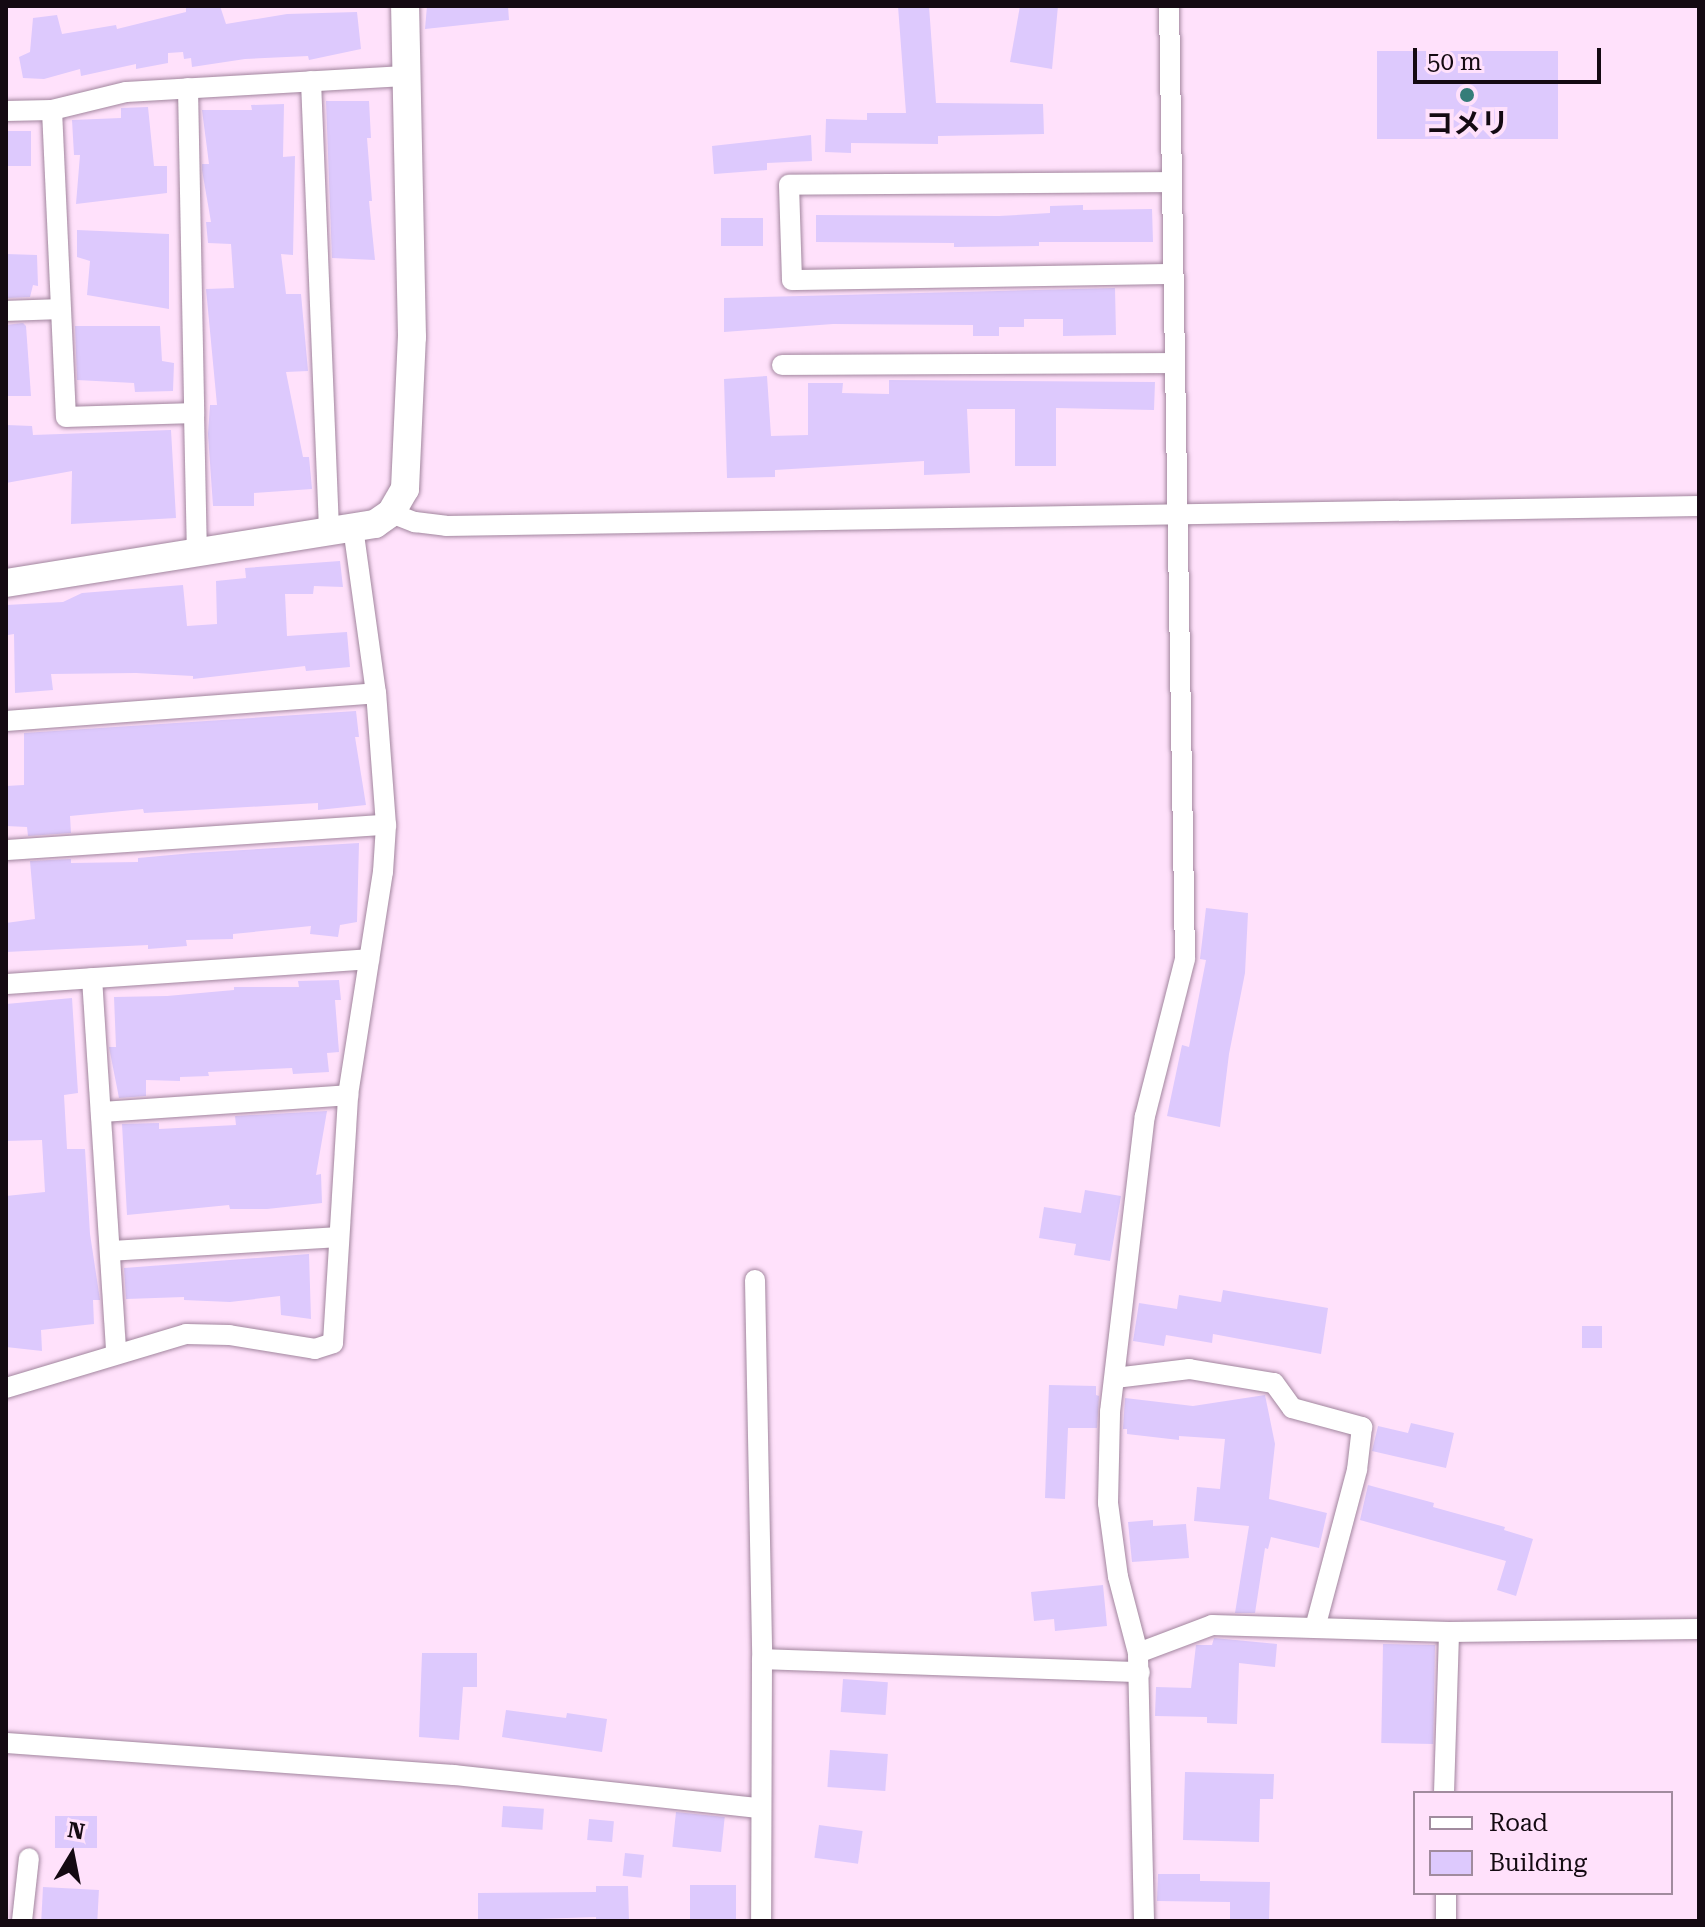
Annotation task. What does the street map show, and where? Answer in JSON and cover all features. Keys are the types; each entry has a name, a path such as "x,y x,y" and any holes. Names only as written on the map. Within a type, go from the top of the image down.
{"street":[{"path":"6,583 375,524 391,513 405,489 412,337 405,6"},
{"path":"1144,1921 1139,1663 1118,1577 1108,1503 1115,1378 1145,1116 1185,959 1169,6"},
{"path":"6,111 52,110 126,92 405,76"},
{"path":"6,1388 116,1352 186,1334 229,1335 315,1349 333,1343 348,1095 383,872 386,825 376,693 341,528 311,81"},
{"path":"188,88 197,551"},
{"path":"52,110 66,417 194,413"},
{"path":"1172,182 789,185 792,280 1173,274"},
{"path":"6,311 60,309"},
{"path":"782,365 1174,363"},
{"path":"391,513 415,522 446,526 1699,506"},
{"path":"6,721 376,693"},
{"path":"6,850 386,825"},
{"path":"6,984 369,959"},
{"path":"92,978 116,1352"},
{"path":"101,1112 348,1095"},
{"path":"110,1251 338,1237"},
{"path":"755,1280 762,1659 761,1921"},
{"path":"1115,1378 1189,1369 1274,1383 1292,1408 1362,1427 1357,1470 1315,1628"},
{"path":"762,1659 1139,1663 1212,1625 1449,1632 1699,1629"},
{"path":"1444,1791 1449,1632"},
{"path":"6,1743 454,1775 760,1808"},
{"path":"22,1921 29,1858"},
{"path":"1446,1895 1446,1921"}],"building":[{"path":"220,6 226,24 287,14 357,12 361,49 309,60 308,56 245,59 192,67 191,58 184,59 183,52 168,53 168,63 136,69 136,64 81,76 80,69 44,79 23,78 19,57 30,52 33,18 57,15 62,34 116,25 117,29 186,12 186,7"},
{"path":"427,6 508,6 509,20 425,29"},
{"path":"898,6 929,6 936,103 1043,104 1044,134 938,136 938,144 851,143 851,153 825,152 826,119 867,120 867,113 906,113"},
{"path":"1020,6 1058,6 1052,69 1010,62"},
{"name":"コメリ","path":"1377,51 1558,51 1558,139 1377,139"},
{"path":"326,101 369,101 371,138 367,138 372,201 369,201 375,260 332,258"},
{"path":"284,104 283,157 295,156 293,255 281,254 286,294 301,294 308,371 286,372 303,457 309,457 312,489 254,493 254,506 213,506 208,434 210,405 217,405 206,289 234,288 231,244 208,243 206,222 211,222 202,164 209,164 202,110 252,110 251,105"},
{"path":"148,107 154,166 167,166 167,193 76,204 80,155 74,155 72,120 121,118 121,108"},
{"path":"6,131 31,131 31,166 6,166"},
{"path":"811,135 812,161 767,163 767,170 714,174 712,146"},
{"path":"1083,205 1083,210 1152,209 1153,242 1039,242 1039,246 954,247 954,243 816,242 816,215 999,216 1050,213 1050,206"},
{"path":"721,218 763,218 763,246 721,246"},
{"path":"77,230 169,234 169,309 87,295 90,261 77,257"},
{"path":"6,254 37,255 38,286 33,285 30,297 7,298"},
{"path":"1115,288 1116,335 1063,336 1063,319 1024,319 1024,327 999,327 999,336 973,336 973,325 833,324 724,332 724,298"},
{"path":"23,323 26,326 31,396 6,396 6,325"},
{"path":"75,326 160,326 162,361 174,363 173,391 135,392 134,383 77,380"},
{"path":"767,376 771,436 808,435 808,383 843,383 842,393 889,394 889,380 1155,382 1154,410 1056,408 1056,466 1015,466 1015,409 967,409 970,473 924,475 924,461 775,470 775,477 727,478 724,379"},
{"path":"6,425 32,426 33,435 171,430 176,518 71,524 72,471 6,483"},
{"path":"340,561 343,587 314,586 313,594 285,594 287,636 347,632 350,667 306,671 305,666 193,679 193,676 136,673 51,674 53,690 15,693 14,634 8,635 6,605 63,602 82,593 183,585 187,626 217,624 216,581 246,578 245,568"},
{"path":"356,711 359,737 355,737 366,805 318,810 318,803 144,813 143,809 70,816 71,833 28,836 27,827 6,826 6,786 24,785 24,733"},
{"path":"359,843 357,922 340,925 338,937 310,934 311,926 233,934 233,939 186,940 187,946 6,952 6,923 35,919 30,861 138,862 138,858 193,853"},
{"path":"1206,908 1248,913 1245,973 1229,1054 1220,1127 1167,1116 1182,1045 1189,1047 1206,960 1200,959"},
{"path":"339,980 341,1000 335,1000 339,1052 327,1053 329,1072 293,1074 292,1068 208,1072 209,1076 180,1077 180,1081 146,1080 146,1096 119,1098 109,1047 116,1047 114,997 167,996 234,990 234,987 299,987 298,981"},
{"path":"72,998 78,1093 64,1095 67,1149 85,1149 90,1234 100,1300 93,1300 94,1324 41,1330 42,1351 6,1347 6,1196 45,1192 42,1140 6,1141 6,1004"},
{"path":"327,1111 316,1175 321,1174 322,1203 267,1209 230,1209 229,1205 127,1215 122,1124 159,1123 159,1129 236,1125 235,1116"},
{"path":"1085,1190 1121,1196 1110,1261 1074,1255 1076,1244 1039,1238 1044,1207 1081,1213"},
{"path":"309,1254 311,1319 281,1315 280,1296 230,1302 184,1300 184,1297 126,1299 124,1268"},
{"path":"1223,1290 1328,1308 1321,1354 1213,1334 1212,1343 1166,1335 1164,1346 1133,1341 1139,1303 1177,1309 1179,1295 1221,1302"},
{"path":"1582,1326 1602,1326 1602,1348 1582,1348"},
{"path":"1049,1385 1096,1386 1096,1395 1099,1396 1097,1428 1068,1428 1065,1499 1045,1498"},
{"path":"1265,1395 1275,1444 1269,1499 1327,1513 1319,1548 1271,1537 1268,1549 1265,1548 1255,1613 1235,1613 1249,1526 1194,1521 1197,1487 1220,1489 1225,1439 1179,1436 1179,1440 1127,1434 1127,1429 1123,1429 1125,1398 1193,1406"},
{"path":"1411,1423 1454,1433 1446,1468 1372,1451 1378,1426 1408,1433"},
{"path":"1368,1485 1434,1503 1433,1507 1505,1527 1504,1530 1533,1539 1516,1596 1497,1590 1506,1561 1360,1520"},
{"path":"1153,1520 1153,1526 1186,1524 1189,1558 1132,1562 1128,1522"},
{"path":"1103,1585 1107,1626 1055,1631 1054,1619 1034,1621 1031,1592"},
{"path":"1214,1638 1277,1644 1275,1667 1239,1663 1237,1724 1207,1723 1207,1717 1155,1716 1156,1687 1191,1688 1196,1645 1212,1645"},
{"path":"1383,1644 1435,1645 1433,1744 1381,1743"},
{"path":"422,1653 477,1653 477,1687 463,1687 459,1740 419,1737"},
{"path":"843,1679 888,1682 886,1715 841,1712"},
{"path":"506,1710 566,1718 567,1713 607,1719 602,1752 502,1737"},
{"path":"830,1750 888,1754 885,1791 827,1787"},
{"path":"1185,1772 1274,1774 1273,1799 1260,1799 1259,1842 1183,1840"},
{"path":"503,1806 544,1809 542,1830 502,1827"},
{"path":"676,1812 725,1817 721,1852 672,1847"},
{"path":"55,1816 97,1816 97,1848 55,1848"},
{"path":"589,1819 614,1821 612,1842 587,1840"},
{"path":"819,1825 863,1831 858,1864 814,1858"},
{"path":"625,1853 644,1855 641,1878 623,1876"},
{"path":"1158,1874 1200,1874 1200,1881 1270,1882 1269,1921 1230,1920 1230,1902 1157,1901"},
{"path":"690,1885 736,1885 736,1919 690,1919"},
{"path":"596,1886 628,1886 629,1921 596,1921 596,1917 478,1921 478,1893 596,1892"},
{"path":"43,1887 99,1890 97,1921 41,1920"}],"place":[{"name":"コメリ","path":"1467,95"}]}
